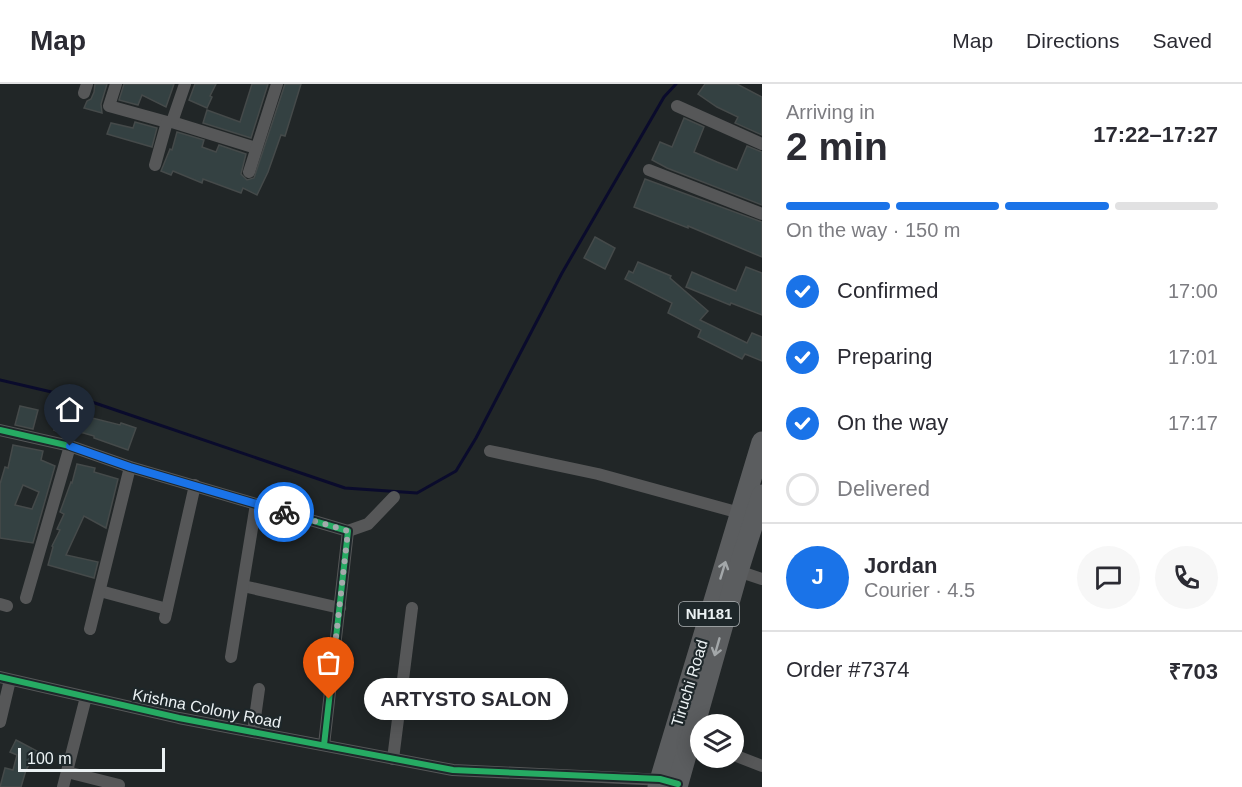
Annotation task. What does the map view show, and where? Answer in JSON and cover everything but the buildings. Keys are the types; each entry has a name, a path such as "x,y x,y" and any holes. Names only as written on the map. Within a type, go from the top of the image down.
{"highway":[{"name":"Tiruchi Road","path":"688,739 740,513 762,442"},
{"name":"NH181","path":"668,784 688,739 762,495"}],"street":[{"path":"116,84 109,106 256,148"},
{"path":"155,165 184,84"},
{"path":"249,172 277,84"},
{"path":"677,106 762,144"},
{"path":"649,170 762,213"},
{"path":"0,432 70,446 130,467 348,531 368,524 394,497"},
{"path":"26,598 70,446"},
{"path":"490,451 598,474 740,513"},
{"path":"90,629 130,467"},
{"path":"100,591 166,614 195,486"},
{"path":"231,657 256,504"},
{"path":"324,745 348,531"},
{"path":"738,571 762,579"},
{"path":"243,586 339,608"},
{"path":"393,759 412,608"},
{"path":"0,722 5,679"},
{"name":"Krishna Colony Road","path":"5,679 253,732 453,770 668,784"},
{"path":"253,732 259,689"},
{"path":"63,787 86,697"},
{"path":"744,759 762,766"},
{"path":"67,772 119,785"}],"waterway":[{"path":"0,380 86,400 345,488 417,493 456,471 476,438 562,273 664,97 676,84"}],"cycle path":[{"path":"0,430 70,446 130,467 348,531 324,745"},
{"path":"0,677 179,718 453,770 660,779 678,784"}],"way so far":[{"path":"284,512 348,531 329,699"}],"place":[{"name":"ARTYSTO SALON","path":"329,699"}],"route":[{"path":"70,446 130,467 284,512"}]}
